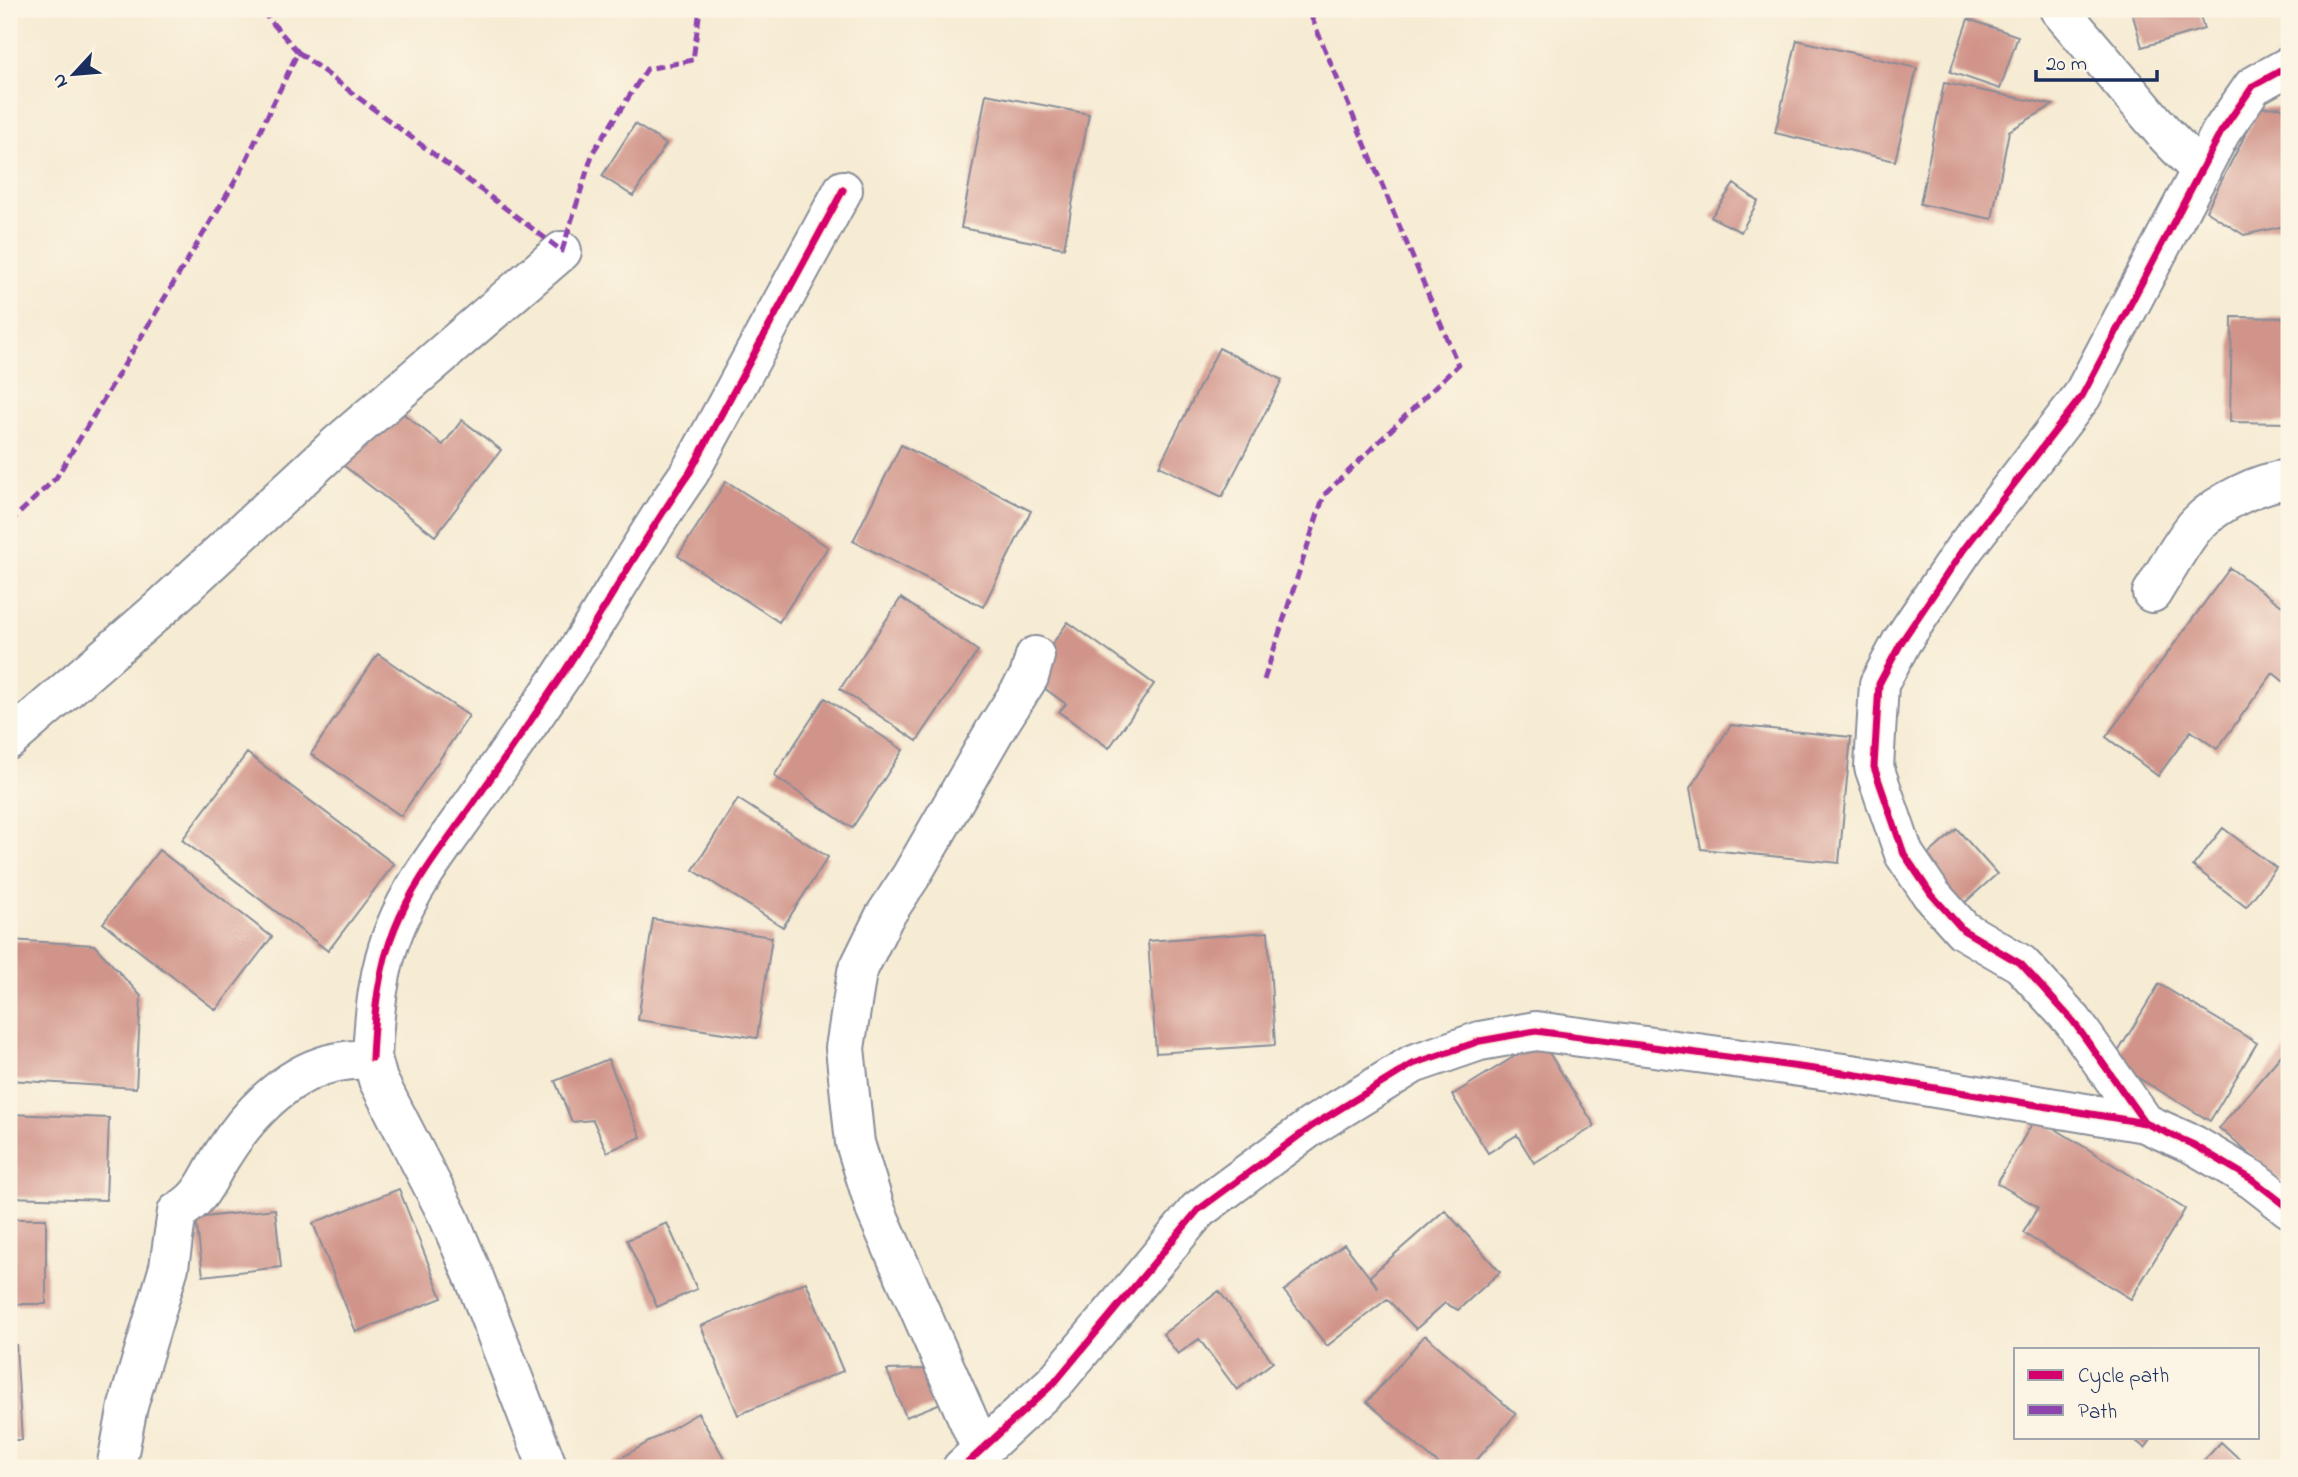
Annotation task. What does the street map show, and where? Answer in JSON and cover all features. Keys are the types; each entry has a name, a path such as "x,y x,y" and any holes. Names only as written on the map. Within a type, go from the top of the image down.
{"street":[{"path":"2059,9 2166,135 2201,171"},
{"path":"2145,1123 2073,1021 2021,964 1963,930 1931,894 1904,854 1874,767 1879,684 1902,642 1964,549 2082,396 2221,132 2253,86 2289,65"},
{"path":"548,1468 449,1218 378,1080 372,1058 373,1031 383,966 394,929 406,903 433,858 563,674 661,513 690,472 843,190"},
{"path":"9,740 161,608 337,445 562,251"},
{"path":"2152,593 2197,524 2230,499 2276,480 2289,479"},
{"path":"1035,656 1029,677 884,917 857,972 845,1048 855,1143 876,1211 933,1345 972,1460 1055,1382 1198,1210 1216,1195 1312,1126 1413,1064 1480,1041 1536,1031 1851,1073 2145,1123 2194,1145 2253,1180 2289,1208"},
{"path":"116,1468 128,1406 169,1267 177,1212 193,1203 256,1110 284,1087 330,1063 372,1058"}],"building":[{"path":"2131,9 2198,9 2204,29 2142,47"},
{"path":"2261,9 2289,9 2265,18"},
{"path":"1968,19 2018,36 2000,89 1950,72"},
{"path":"1797,40 1917,68 1895,161 1775,133"},
{"path":"1944,83 2053,105 2009,131 1992,219 1920,204"},
{"path":"986,94 1089,114 1064,248 961,228"},
{"path":"2280,107 2289,114 2289,225 2244,235 2206,211 2259,108"},
{"path":"635,124 666,144 633,196 602,176"},
{"path":"1734,184 1758,201 1741,232 1711,217"},
{"path":"2232,317 2289,318 2289,423 2230,422"},
{"path":"1219,348 1282,380 1222,497 1159,466"},
{"path":"391,404 443,445 462,420 501,450 435,536 343,465"},
{"path":"901,445 1031,511 983,607 853,541"},
{"path":"726,481 828,547 779,622 678,556"},
{"path":"2230,568 2289,611 2289,686 2273,673 2217,749 2191,731 2158,776 2106,737"},
{"path":"901,598 978,651 917,741 840,689"},
{"path":"1068,622 1154,684 1109,748 1059,712 1066,704 1029,677"},
{"path":"378,654 469,716 401,816 311,754"},
{"path":"825,698 903,750 852,828 774,776"},
{"path":"1731,725 1851,737 1839,863 1701,849 1690,788"},
{"path":"247,753 394,864 328,951 182,840"},
{"path":"738,799 828,857 783,927 693,870"},
{"path":"2223,828 2276,868 2246,907 2193,866"},
{"path":"1957,829 1997,874 1962,905 1922,860"},
{"path":"159,850 272,937 216,1010 103,923"},
{"path":"653,919 772,937 757,1038 638,1020"},
{"path":"1268,932 1275,1045 1156,1053 1148,941"},
{"path":"9,940 94,945 141,996 136,1088 9,1080"},
{"path":"2159,984 2257,1043 2210,1121 2112,1062"},
{"path":"1541,1040 1595,1126 1534,1163 1517,1135 1488,1153 1452,1095"},
{"path":"2289,1046 2289,1188 2219,1128"},
{"path":"608,1059 641,1137 607,1152 593,1120 572,1122 555,1081"},
{"path":"9,1114 109,1118 106,1200 9,1197"},
{"path":"2036,1117 2185,1209 2131,1299 2023,1233 2038,1207 1997,1183"},
{"path":"399,1189 442,1298 356,1332 313,1223"},
{"path":"275,1209 281,1267 203,1276 196,1218"},
{"path":"1445,1210 1500,1272 1458,1310 1445,1303 1416,1329 1387,1299 1327,1346 1284,1291 1344,1244 1378,1288 1370,1276"},
{"path":"9,1219 46,1219 46,1304 9,1304"},
{"path":"667,1223 697,1289 657,1307 627,1240"},
{"path":"806,1282 843,1371 738,1415 701,1326"},
{"path":"1219,1291 1273,1362 1237,1390 1199,1339 1178,1354 1163,1334"},
{"path":"1425,1335 1516,1414 1470,1468 1443,1468 1367,1402"},
{"path":"16,1345 22,1440 9,1440 9,1346"},
{"path":"927,1369 941,1403 906,1417 887,1370"},
{"path":"698,1413 730,1468 604,1468"},
{"path":"2132,1438 2152,1438 2145,1448"},
{"path":"2221,1442 2249,1468 2197,1468"}],"marked path":[{"path":"9,523 56,478 240,173 298,52 260,9"},
{"path":"298,52 562,251 593,152 647,69 693,60 700,9"},
{"path":"1264,680 1324,495 1458,365 1308,9"}],"cycle path":[{"path":"2145,1123 2073,1021 2021,964 1963,930 1931,894 1904,854 1874,767 1879,684 1902,641 1964,549 2082,396 2221,132 2253,86 2289,66"},
{"path":"372,1058 381,975 389,943 409,899 434,858 562,675 690,472 843,190"},
{"path":"962,1468 1055,1382 1198,1210 1312,1126 1413,1064 1480,1041 1536,1031 1851,1074 2145,1123 2194,1145 2253,1180 2289,1208"}]}
